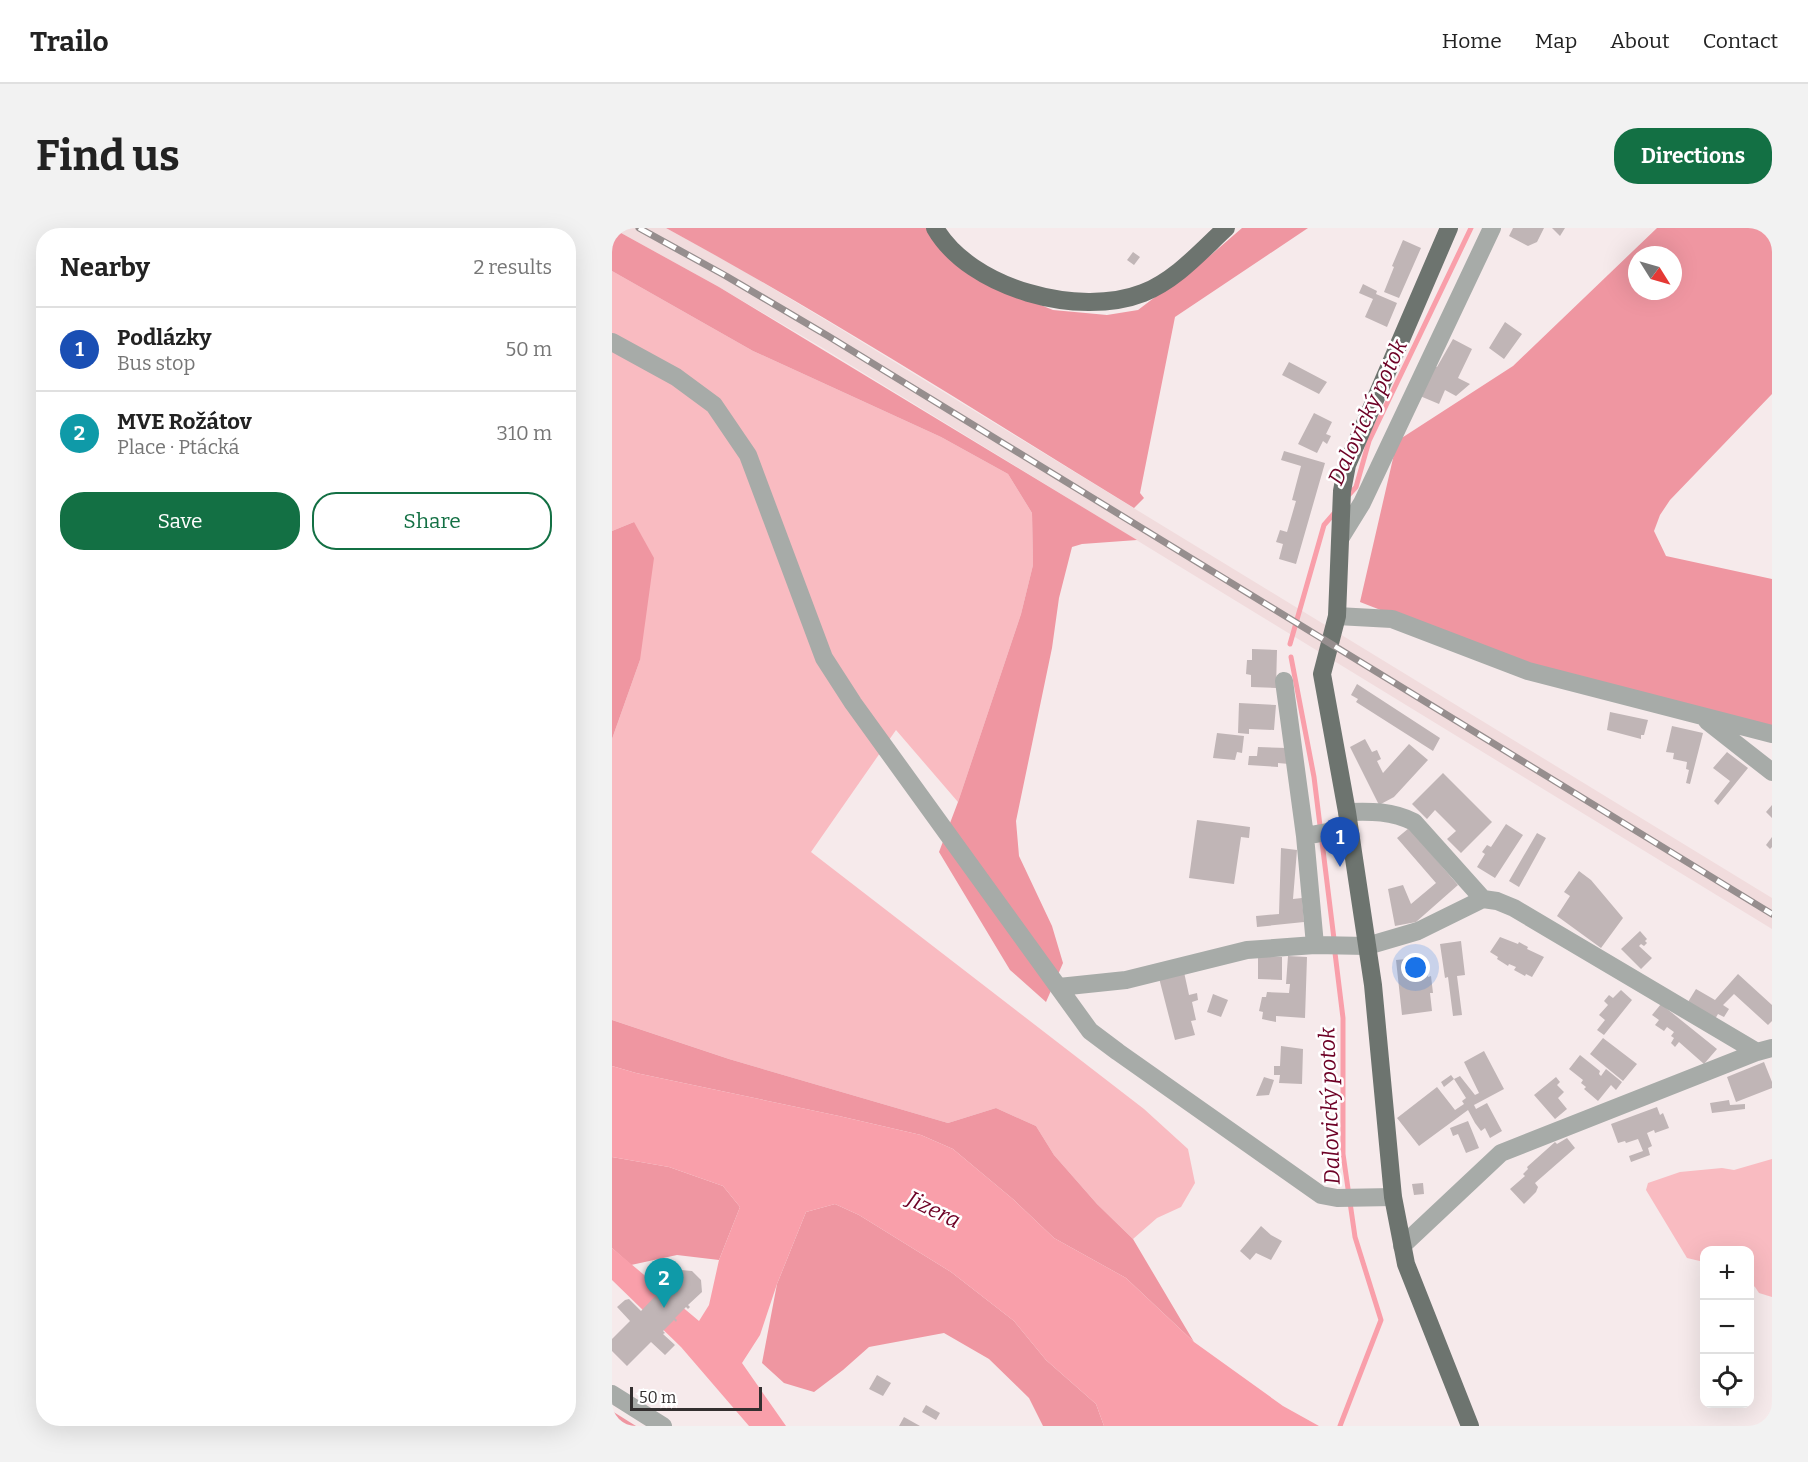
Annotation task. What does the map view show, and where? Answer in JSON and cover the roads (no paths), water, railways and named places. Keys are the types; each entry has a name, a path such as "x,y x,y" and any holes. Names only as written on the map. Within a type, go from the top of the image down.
{"main road":[{"path":"935,228 942,240 965,261 994,280 1016,290 1084,302 1127,297 1153,288 1183,267 1226,228"},
{"path":"1449,228 1347,465 1342,490 1337,616 1322,674 1348,820 1367,946 1393,1197 1402,1246 1406,1264 1470,1426"}],"street":[{"path":"1342,529 1362,503 1492,228"},
{"path":"612,342 676,377 714,405 748,455 824,658 853,703 1090,1031 1321,1195 1337,1198 1393,1197"},
{"path":"1337,616 1392,619 1528,671 1772,734"},
{"path":"1284,681 1305,836 1316,945"},
{"path":"1701,716 1772,772"},
{"path":"1305,836 1380,811 1404,817 1414,822 1483,899"},
{"path":"1059,987 1126,980 1247,950 1316,945 1367,946 1418,931 1483,899 1497,901 1514,908 1764,1050"},
{"path":"1402,1246 1501,1153 1764,1050"},
{"path":"612,1394 663,1426"}],"water":[{"name":"Jizera","path":"612,1066 921,1135 953,1149 1014,1200 1054,1238 1126,1278 1194,1342 1283,1406 1319,1426 1104,1426 1096,1404 1046,1360 1014,1321 951,1272 859,1215 835,1204 806,1212 777,1284 760,1335 742,1363 786,1426 749,1426 681,1347 612,1280 612,1248 699,1321 709,1305 719,1260 740,1207 723,1186 669,1167 612,1157"}],"waterway":[{"name":"Dalovický potok","path":"1346,498 1356,487 1369,441 1471,228"},
{"name":"Dalovický potok","path":"1290,644 1324,525 1337,510"},
{"name":"Dalovický potok","path":"1291,657 1314,777 1334,939"},
{"name":"Dalovický potok","path":"1335,953 1343,1018 1343,1154 1355,1237 1381,1320 1340,1426"}],"railway":[{"path":"639,228 828,336 1772,914"}],"place":[{"name":"Podlázky","path":"1340,867"},
{"name":"MVE Rožátov","path":"664,1308"}]}
